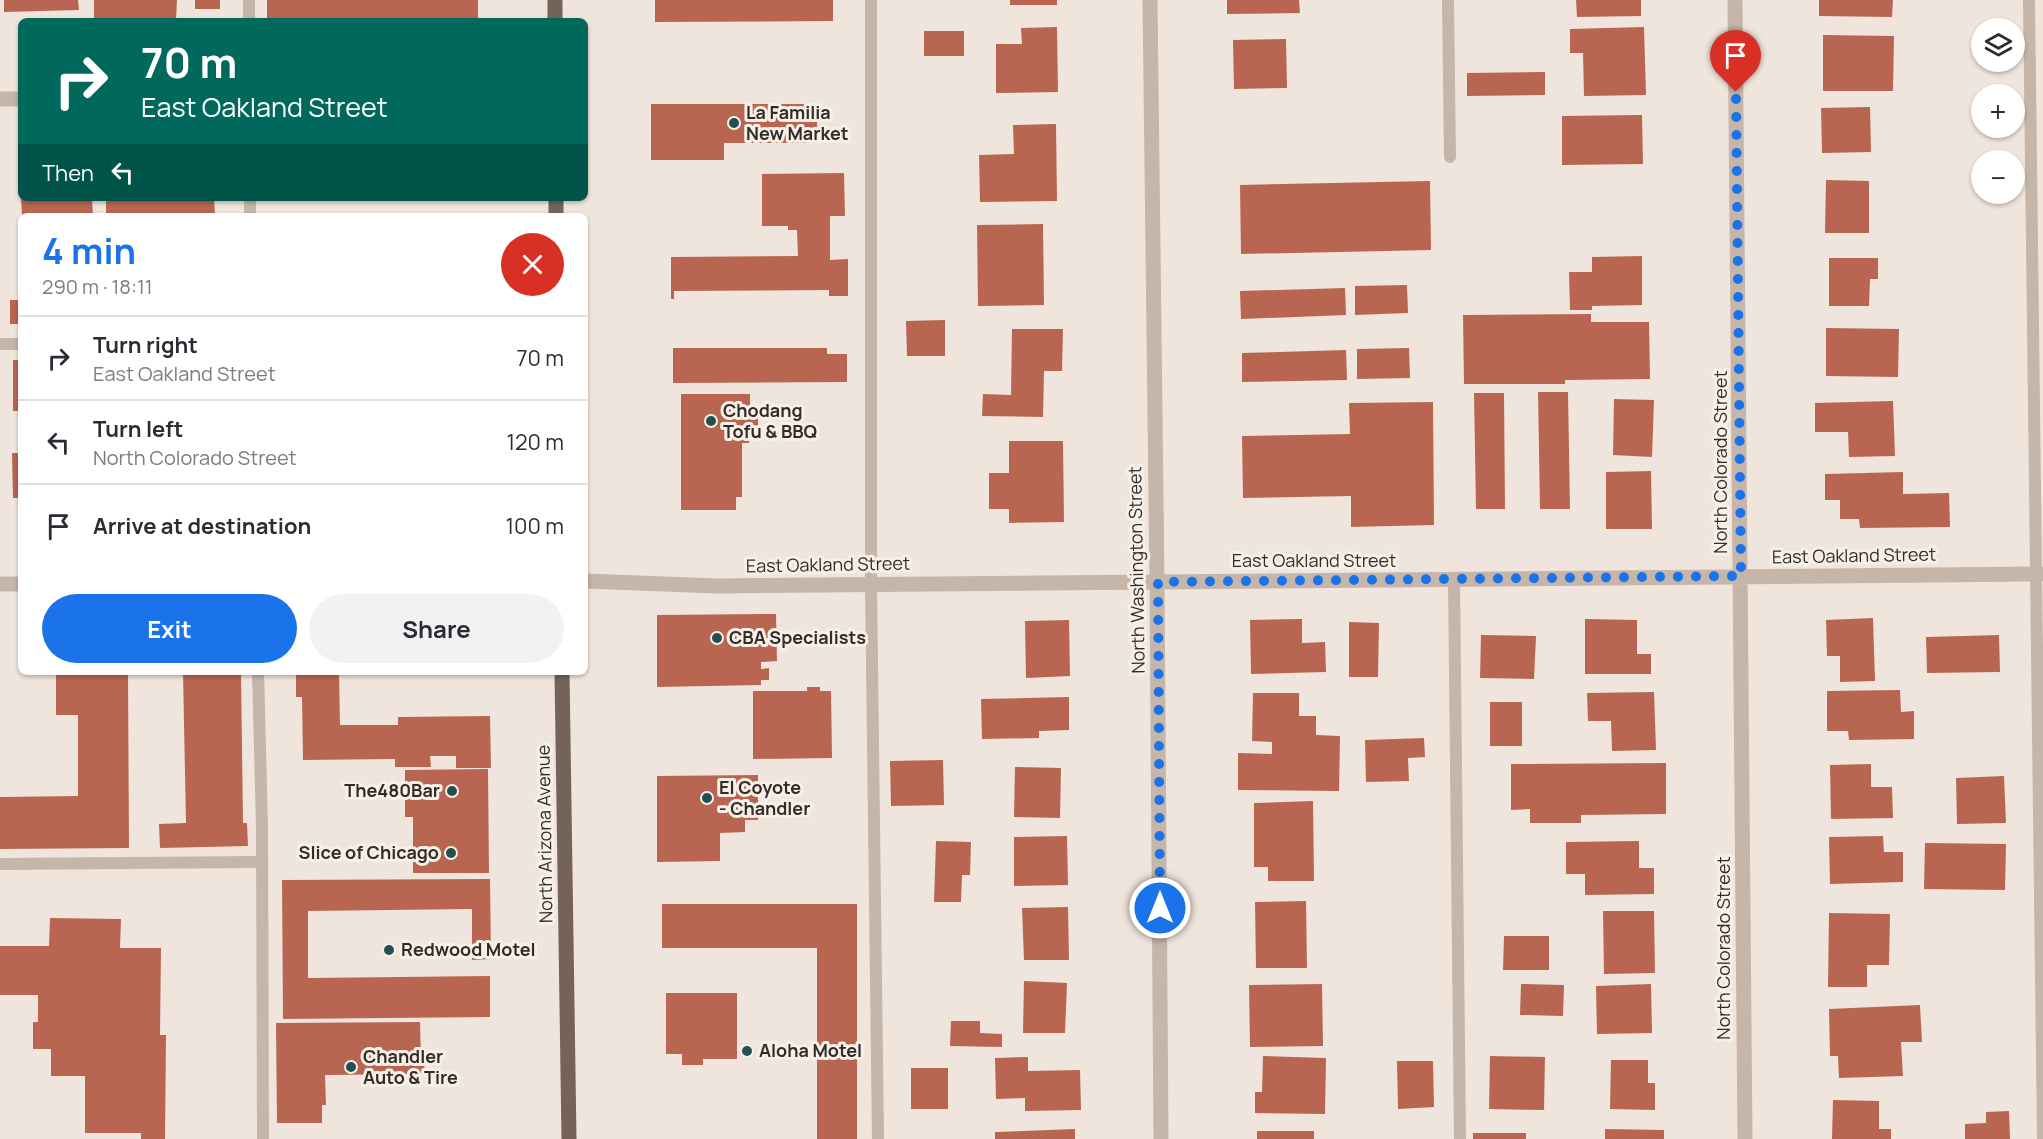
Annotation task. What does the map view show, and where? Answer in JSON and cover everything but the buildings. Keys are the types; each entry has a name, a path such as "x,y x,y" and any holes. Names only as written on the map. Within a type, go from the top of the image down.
{"main road":[{"path":"555,0 555,18"},
{"name":"North Arizona Avenue","path":"562,675 569,1139"}],"street":[{"name":"North Washington Street","path":"1150,0 1158,582 1161,1139"},
{"name":"North Colorado Street","path":"1735,0 1745,1139"},
{"path":"0,99 18,99"},
{"name":"East Oakland Street","path":"588,581 718,586 2040,574"},
{"path":"0,584 18,584"}],"lane":[{"path":"249,0 249,18"},
{"path":"871,0 871,584 878,1139"},
{"path":"1448,0 1450,157"},
{"path":"2030,0 2040,574 2043,1139"},
{"path":"0,344 18,344"},
{"path":"1454,579 1460,1139"},
{"path":"258,675 262,862 262,1139"},
{"path":"0,864 262,862"}],"place":[{"name":"La Familia New Market","path":"734,123"},
{"name":"Chodang Tofu & BBQ","path":"711,421"},
{"name":"CBA Specialists","path":"717,638"},
{"name":"The480Bar","path":"452,791"},
{"name":"El Coyote - Chandler","path":"707,798"},
{"name":"Slice of Chicago","path":"451,853"},
{"name":"Redwood Motel","path":"389,950"},
{"name":"Aloha Motel","path":"747,1051"},
{"name":"Chandler Auto & Tire","path":"351,1067"}],"route":[{"path":"1160,908 1158,582 1741,576 1736,92"}]}
